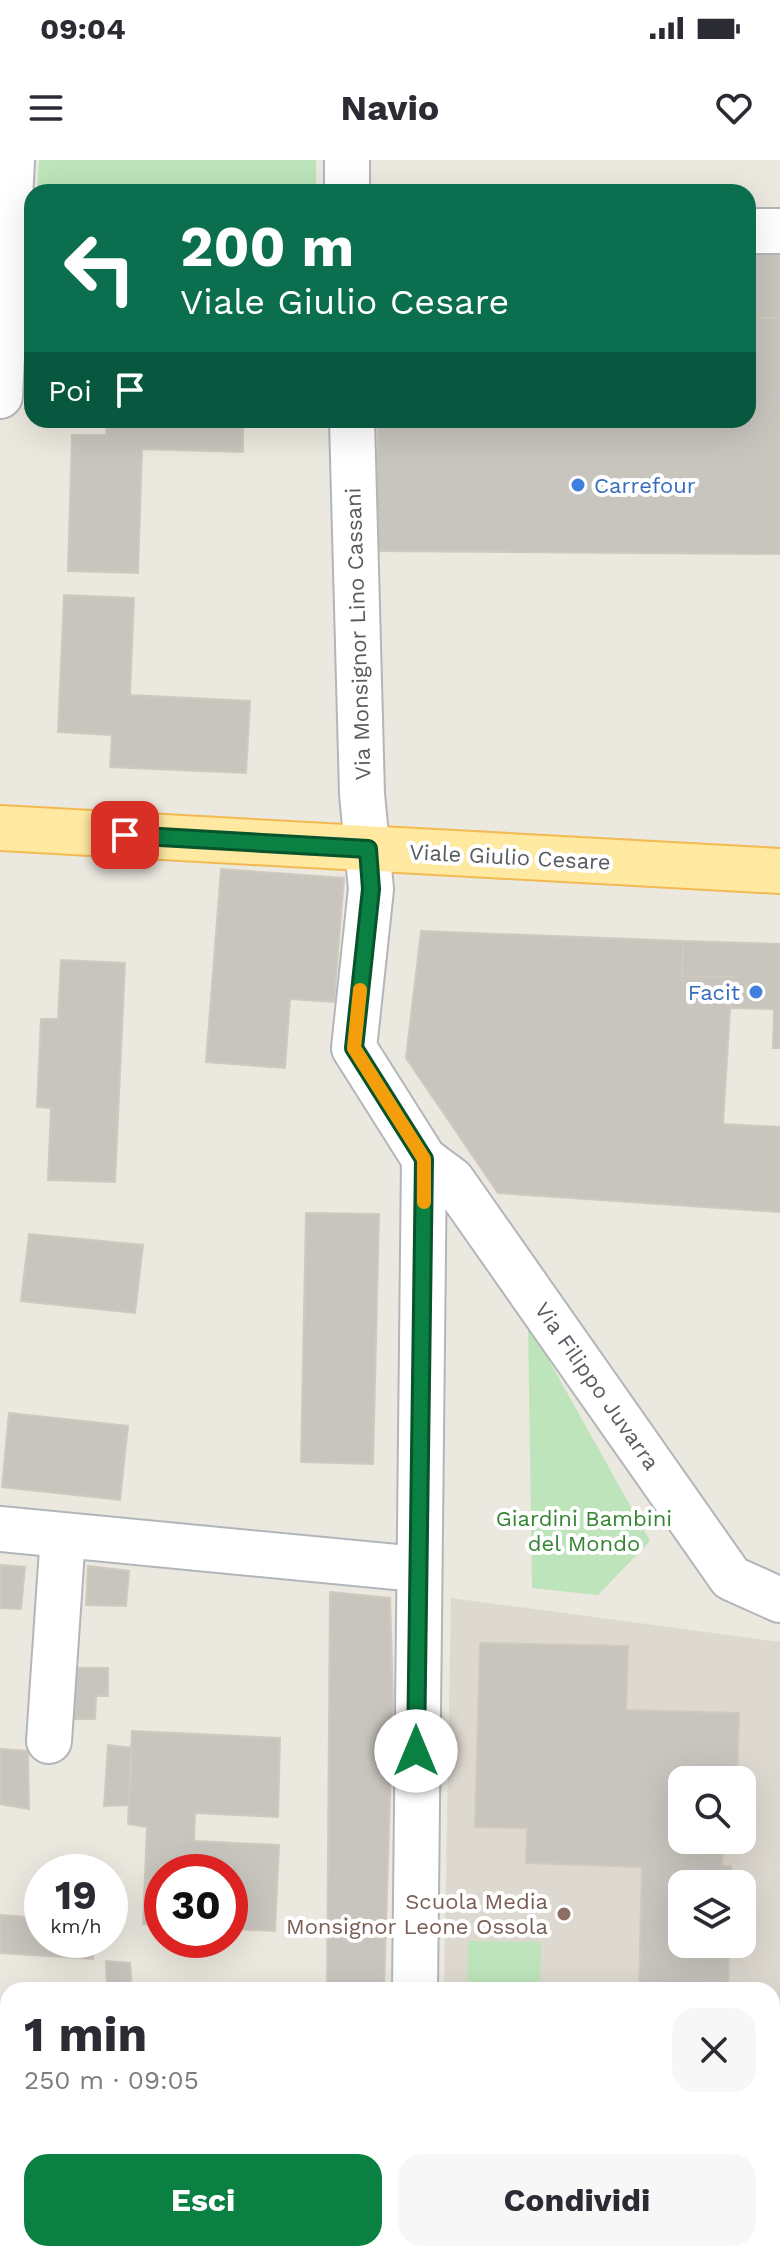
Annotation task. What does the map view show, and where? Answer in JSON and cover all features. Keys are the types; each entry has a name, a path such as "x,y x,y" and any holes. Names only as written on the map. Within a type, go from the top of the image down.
{"main road":[{"name":"Viale Giulio Cesare","path":"0,828 780,871"}],"street":[{"path":"0,396 14,225 12,160"},
{"path":"347,160 347,184"},
{"path":"756,231 780,231"},
{"name":"Via Monsignor Lino Cassani","path":"352,428 362,794 371,889 354,1048 424,1159"},
{"path":"415,1982 417,1569 424,1159"},
{"name":"Via Filippo Juvarra","path":"424,1159 452,1180 731,1578 780,1600"},
{"path":"0,1529 417,1569"},
{"path":"49,1741 63,1535"}],"shaded area":[{"name":"Scuola Media Monsignor Leone Ossola","path":"451,1598 780,1642 780,1982 444,1982"}],"green space":[{"path":"39,160 316,160 316,184 38,184"},
{"name":"Giardini Bambini del Mondo","path":"528,1323 650,1541 598,1595 532,1588"},
{"path":"468,1941 541,1942 540,1982 467,1982"}],"building":[{"path":"756,242 780,242 780,318 756,318"},
{"name":"Carrefour","path":"756,318 780,318 780,554 376,551 378,428 756,428"},
{"path":"106,428 243,428 243,452 142,449 138,573 68,571 72,435 106,435"},
{"path":"64,595 134,598 130,695 250,701 246,773 110,767 112,735 58,732"},
{"path":"221,869 344,878 334,1002 290,999 285,1068 206,1062"},
{"path":"421,931 683,941 682,976 732,977 723,1124 780,1127 780,1212 498,1193 406,1058"},
{"name":"Facit","path":"683,941 780,944 780,1048 773,1048 774,1009 731,1008 732,977 682,976"},
{"path":"61,960 125,963 115,1182 48,1180 51,1108 37,1107 41,1019 58,1019"},
{"path":"306,1213 379,1214 373,1464 301,1462"},
{"path":"29,1234 143,1245 135,1313 21,1301"},
{"path":"9,1413 128,1426 120,1500 2,1487"},
{"path":"0,1565 25,1567 21,1609 0,1608"},
{"path":"88,1566 129,1571 126,1606 86,1605"},
{"path":"330,1592 390,1598 393,1700 384,1982 327,1982"},
{"path":"480,1643 628,1646 626,1710 739,1713 737,1766 668,1766 668,1854 722,1854 722,1866 731,1866 731,1870 668,1870 668,1958 729,1958 728,1982 639,1982 642,1867 526,1863 527,1828 475,1827"},
{"path":"66,1668 108,1668 108,1696 96,1696 95,1719 64,1719"},
{"path":"132,1731 280,1738 278,1817 195,1813 194,1841 279,1845 275,1931 248,1930 248,1854 146,1854 147,1827 128,1824"},
{"path":"108,1745 132,1748 129,1805 104,1806"},
{"path":"0,1749 28,1751 29,1809 0,1804"},
{"path":"0,1915 24,1917 24,1955 0,1953"},
{"path":"106,1961 130,1963 131,1982 107,1982"}],"slow traffic":[{"path":"360,990 354,1048 424,1159 424,1202"}],"place":[{"name":"Carrefour","path":"578,485"},
{"name":"Facit","path":"756,992"},
{"name":"Scuola Media Monsignor Leone Ossola","path":"564,1914"}],"route":[{"path":"125,835 368,849 371,889 354,1048 424,1159 416,1751"}]}
